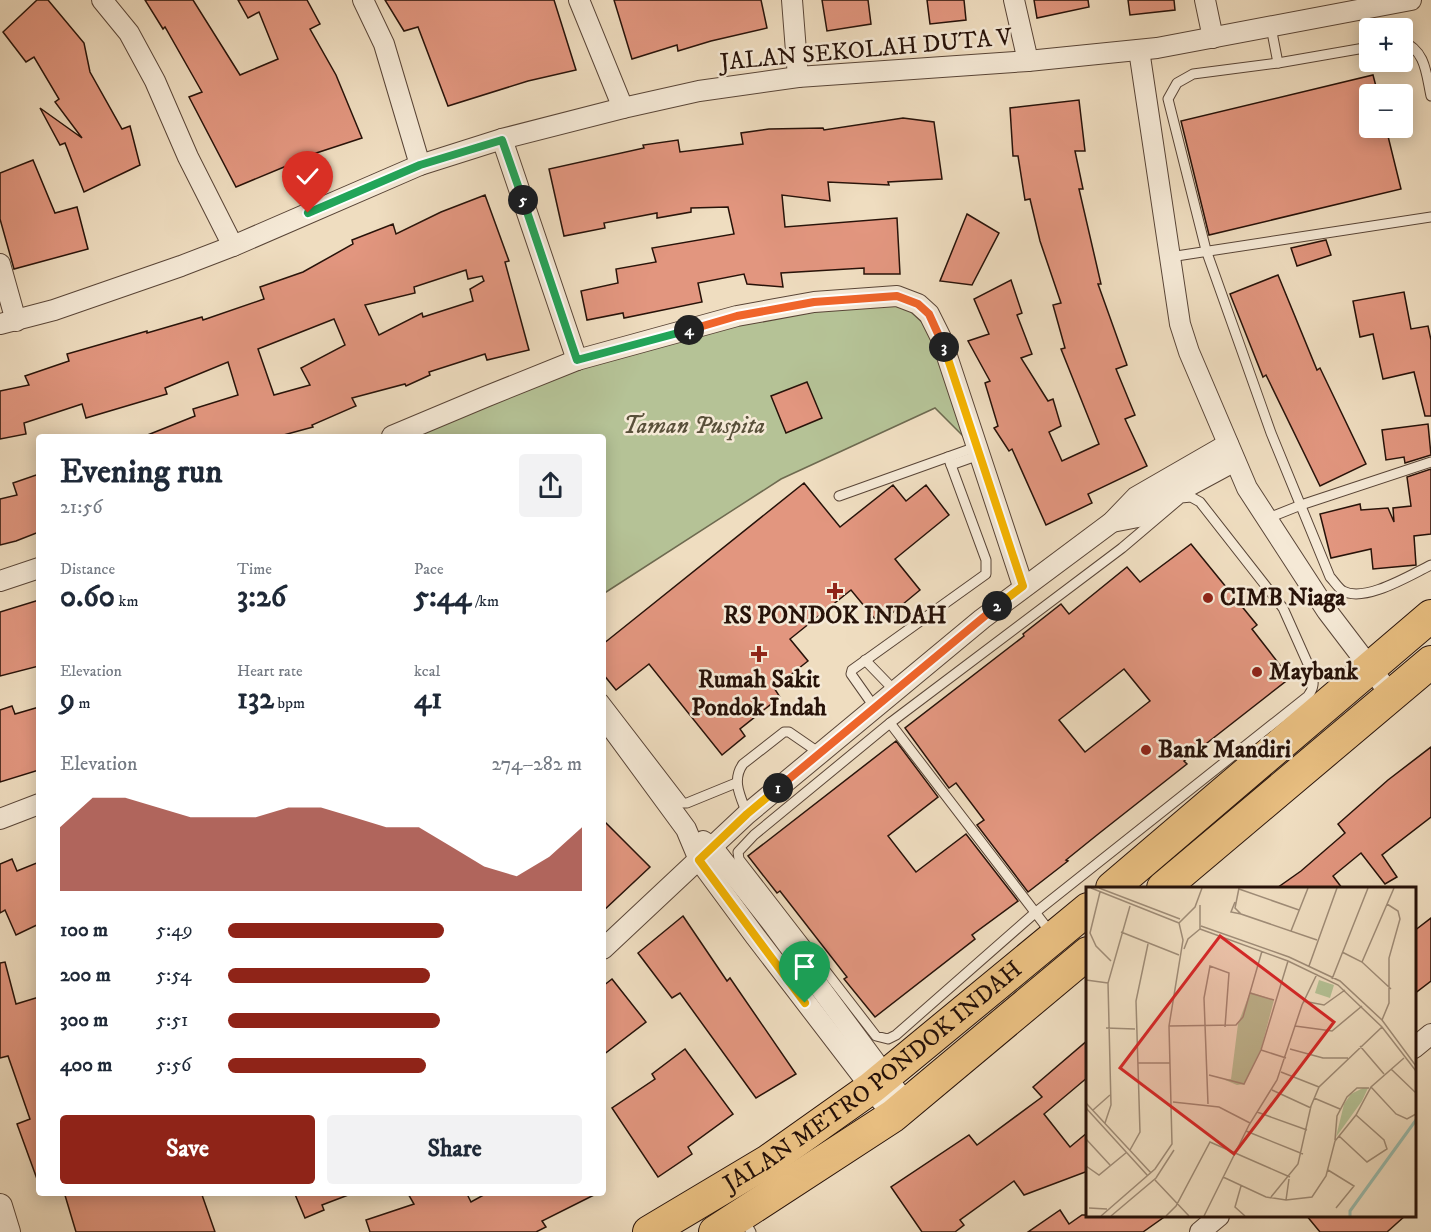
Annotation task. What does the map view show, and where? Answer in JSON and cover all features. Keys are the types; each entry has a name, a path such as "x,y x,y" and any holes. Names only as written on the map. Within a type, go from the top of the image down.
{"highway":[{"path":"1113,887 1431,616"},
{"path":"1172,886 1431,662"},
{"name":"JALAN METRO PONDOK INDAH","path":"649,1232 768,1161 878,1082 1045,924 1086,910"},
{"name":"JALAN METRO PONDOK INDAH","path":"715,1232 746,1224 900,1111 1086,955"}],"street":[{"path":"102,0 129,33 155,81 188,157 233,246"},
{"path":"363,0 384,44 420,165"},
{"path":"579,0 623,108"},
{"path":"792,0 798,77"},
{"path":"1014,0 1028,61"},
{"path":"1205,0 1214,38"},
{"name":"JALAN SEKOLAH DUTA V","path":"8,322 65,306 233,246 420,165 502,140 623,108 699,91 798,77 1028,61 1139,50 1411,0"},
{"path":"1139,50 1180,324 1189,352 1247,488 1327,611 1391,695"},
{"path":"502,140 577,360"},
{"path":"0,264 8,322"},
{"path":"397,434 577,360 737,316 814,302 897,296 918,304 929,314 941,338 1023,586"},
{"path":"606,946 747,814 1023,586 1112,522 1137,517 1231,453"},
{"path":"0,581 36,569"},
{"path":"606,725 706,854 754,936 805,1003 878,1082 900,1111"},
{"path":"0,819 36,805"},
{"path":"706,854 777,920 822,991 864,1034 878,1082"},
{"path":"754,936 777,920"},
{"path":"805,1003 822,991"},
{"path":"1416,1046 1431,1034"},
{"path":"0,1206 8,1232"},
{"path":"1200,1232 1217,1217"}],"lane":[{"path":"1271,27 1278,63"},
{"path":"1413,45 1423,59 1431,96"},
{"path":"1359,48 1278,63 1193,74 1177,83 1168,99 1206,250 1271,433 1330,577 1341,590 1350,594 1374,591 1431,565"},
{"path":"1170,257 1431,217"},
{"path":"839,496 977,451"},
{"path":"875,708 851,674 852,670 986,574 986,560 949,461"},
{"path":"1266,519 1300,505 1431,462"},
{"path":"1086,888 1045,924 896,1035 882,1039 864,1034 777,920 739,859 738,852 754,835 890,723 1122,548 1181,498 1191,497 1200,502 1283,608 1312,673 1314,683 1308,696 1088,887"},
{"path":"866,660 896,692"},
{"path":"606,703 683,803 736,783"},
{"path":"890,723 1045,924"},
{"path":"747,814 736,783 743,764 784,732 789,732 821,754"}],"green space":[{"name":"Taman Puspita","path":"896,298 939,338 974,447 935,408 781,479 606,592 606,434 393,434 570,364 738,318"}],"building":[{"path":"37,0 48,0 84,43 90,72 122,129 130,126 140,165 84,192 65,143 60,145 40,108 82,138 55,102 59,99 34,57 26,62 3,32"},
{"path":"145,0 193,0 240,75 278,59 259,12 248,18 238,0 307,0 320,24 310,29 336,75 362,138 295,160 296,162 236,187 189,97 202,92 165,27 163,29"},
{"path":"385,0 554,0 576,70 528,81 448,106 418,27 404,31"},
{"path":"614,0 761,0 767,28 678,51 677,45 632,59"},
{"path":"822,0 868,0 871,24 827,31"},
{"path":"927,0 964,0 966,20 930,24"},
{"path":"1034,0 1088,0 1089,7 1037,18"},
{"path":"1128,0 1174,0 1175,10 1130,15"},
{"path":"1373,75 1375,84 1359,84 1359,138 1388,138 1401,189 1209,235 1181,121"},
{"path":"1079,100 1085,151 1075,151 1083,189 1079,189 1101,284 1098,284 1127,365 1116,369 1135,415 1125,419 1147,466 1088,494 1092,503 1046,525 1012,449 1009,451 994,428 998,426 985,383 990,381 968,341 989,334 974,299 1011,280 1022,313 1017,315 1032,354 1021,358 1048,401 1053,399 1061,426 1049,432 1062,461 1099,444 1061,349 1065,348 1053,305 1061,303 1040,241 1030,199 1025,200 1018,156 1013,156 1010,108"},
{"path":"903,118 934,122 942,179 888,182 889,185 828,182 830,201 782,195 785,227 897,218 900,274 864,274 864,268 781,273 783,287 747,284 744,274 698,283 702,302 624,318 623,313 587,320 581,291 618,283 616,269 656,262 652,248 734,234 728,207 691,208 691,212 657,218 657,213 604,223 605,228 564,236 549,169 644,148 643,145 678,140 680,152 743,144 741,133 769,129 823,128 824,130"},
{"path":"33,160 55,213 77,207 88,249 14,269 0,219 0,173"},
{"path":"485,195 509,261 505,262 529,350 487,360 485,354 429,372 430,375 406,386 405,384 352,398 356,406 312,425 313,427 287,434 150,434 195,416 193,409 238,395 228,362 165,388 167,394 86,418 82,404 24,423 26,434 0,439 0,391 29,385 25,376 69,361 67,354 202,317 203,320 264,299 260,287 303,272 353,244 352,240 393,224 396,234 441,212","holes":["466,270 468,279 482,276 484,281 470,289 473,301 423,317 422,313 379,335 365,305 415,293 414,287","334,319 345,345 301,368 310,385 274,395 258,349"]},
{"path":"967,214 999,233 972,285 940,281"},
{"path":"1326,240 1331,255 1297,266 1291,248"},
{"path":"1278,275 1317,370 1320,368 1366,464 1320,486 1266,375 1263,377 1230,294"},
{"path":"1404,292 1411,329 1428,326 1431,340 1431,416 1425,416 1414,372 1383,379 1373,334 1360,337 1353,301"},
{"path":"807,382 822,418 786,433 771,396"},
{"path":"1428,424 1431,455 1405,463 1404,457 1386,460 1382,430"},
{"path":"1431,469 1431,534 1414,536 1416,565 1373,569 1371,549 1331,558 1320,514 1360,504 1361,510 1388,508 1394,522 1393,508 1411,506 1407,477"},
{"path":"36,475 36,533 0,545 0,499 17,495 13,483"},
{"path":"804,483 840,527 893,485 906,501 926,485 949,515 895,559 920,590 879,624 851,590 790,639 808,661 774,688 780,697 740,729 745,736 722,755 649,664 616,690 606,678 606,642"},
{"path":"1191,544 1257,625 1252,629 1290,678 1184,761 1187,764 1028,892 977,825 984,820 956,783 949,788 905,728 1024,636 1023,634 1061,604 1069,614 1127,567 1140,582","holes":["1124,669 1150,701 1085,752 1059,720"]},
{"path":"36,601 36,667 0,676 0,612"},
{"path":"12,706 15,714 36,708 36,771 0,782 0,710"},
{"path":"896,741 938,797 888,836 916,872 966,834 1018,901 972,935 975,939 875,1017 844,979 847,977 780,891 777,893 748,856"},
{"path":"1431,747 1431,817 1382,855 1397,877 1385,884 1361,853 1333,876 1341,887 1278,887 1301,871 1345,833 1338,824 1388,780"},
{"path":"606,823 650,867 606,908"},
{"path":"12,859 17,871 36,863 36,925 16,935 5,910 0,913 0,864"},
{"path":"683,916 727,981 730,978 796,1074 756,1098 680,993 672,998 638,953"},
{"path":"1431,918 1431,981 1416,992 1416,929"},
{"path":"5,962 16,1004 36,998 36,1176 17,1124 30,1119 8,1056 0,1058 0,963"},
{"path":"612,979 646,1022 606,1053 606,984"},
{"path":"1086,1042 1086,1079 1044,1114 1070,1147 1086,1134 1086,1172 1024,1195 1014,1181 960,1220 964,1225 955,1232 922,1232 891,1187 969,1135 977,1145 1042,1097 1033,1087"},
{"path":"685,1049 733,1114 688,1147 692,1154 658,1177 612,1108 655,1079 652,1074"},
{"path":"65,1196 202,1196 215,1232 76,1232"},
{"path":"296,1196 346,1196 322,1205 324,1210 305,1218"},
{"path":"409,1196 468,1196 471,1202 482,1196 592,1196 542,1221 546,1227 536,1232 370,1232 366,1220 414,1204"},
{"path":"1060,1210 1069,1224 1082,1215 1086,1217 1164,1217 1143,1232 1028,1232"},
{"path":"1308,1217 1404,1217 1387,1232 1320,1232"}],"place":[{"name":"RS PONDOK INDAH","path":"835,591"},
{"name":"CIMB Niaga","path":"1208,598"},
{"name":"Rumah Sakit Pondok Indah","path":"759,654"},
{"name":"Maybank","path":"1257,672"},
{"name":"Bank Mandiri","path":"1146,750"}],"route":[{"path":"308,213 420,165 502,140 577,360 646,343 737,316 814,302 897,296 918,304 929,314 941,338 1023,586 747,814 699,860 805,1003"}]}
